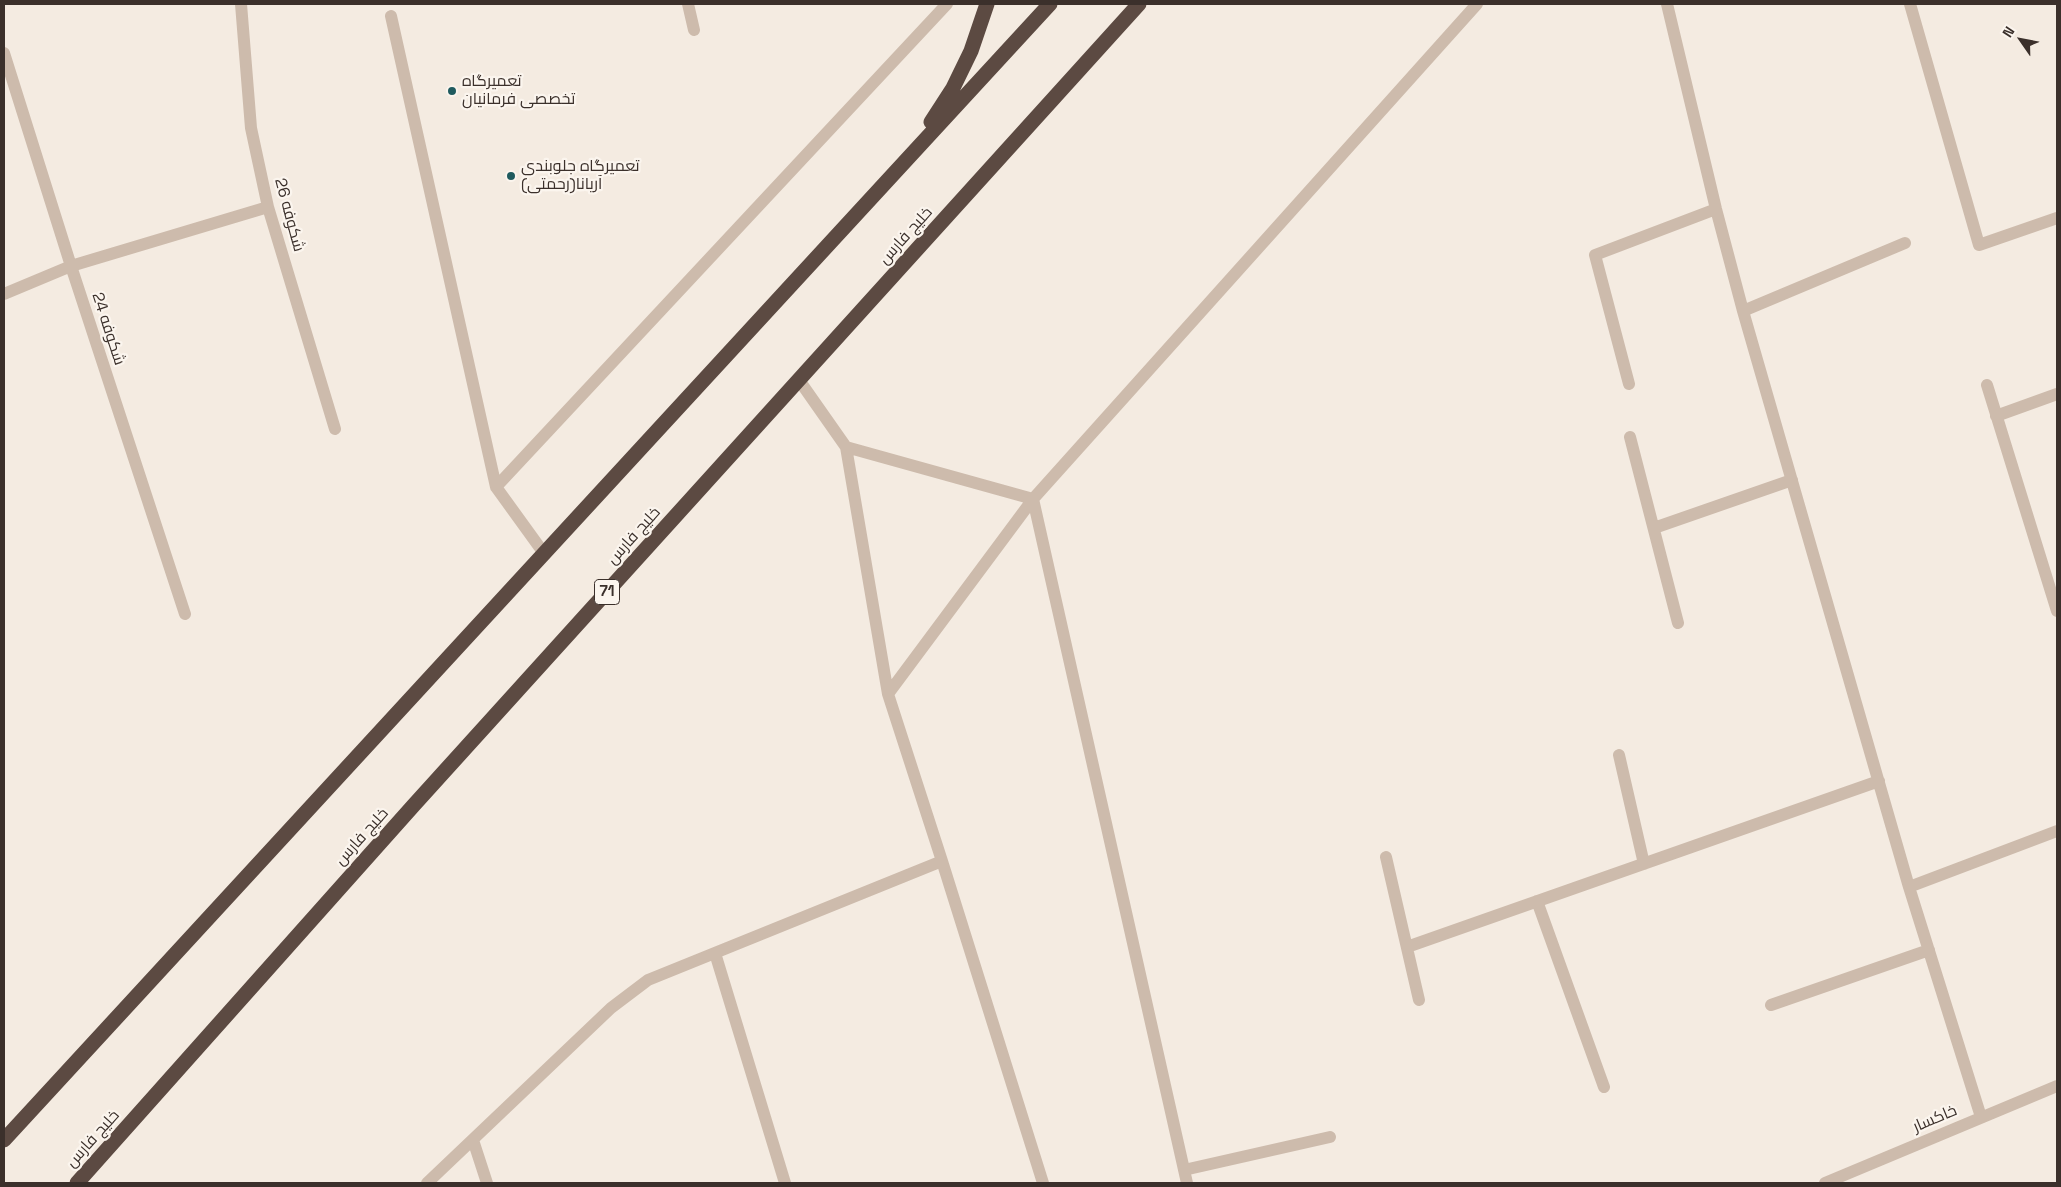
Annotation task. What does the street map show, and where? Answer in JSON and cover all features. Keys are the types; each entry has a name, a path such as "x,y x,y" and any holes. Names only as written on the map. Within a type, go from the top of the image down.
{"highway":[{"path":"908,157 953,88 971,51 987,4"},
{"path":"4,1140 1050,4"},
{"name":"خلیج فارس","path":"77,1183 413,806 1139,4"},
{"path":"1111,35 1146,4"}],"street":[{"name":"شکوفه 26","path":"241,4 251,128 268,207 335,429"},
{"path":"688,4 694,30"},
{"path":"496,487 947,4"},
{"path":"888,694 1033,498 1477,4"},
{"path":"1667,4 1716,209 1743,311 1909,887 1981,1117"},
{"path":"1910,4 1979,246 2057,218"},
{"path":"391,16 496,487 544,552"},
{"name":"شکوفه 24","path":"4,53 70,266 185,614"},
{"path":"4,294 70,266 268,207"},
{"path":"1629,384 1595,255 1716,209"},
{"path":"1743,311 1905,243"},
{"path":"799,380 846,447 888,694 1043,1183"},
{"path":"1986,385 2057,611"},
{"path":"1996,416 2057,394"},
{"path":"1630,437 1678,623"},
{"path":"846,447 1033,498"},
{"path":"1654,528 1792,480"},
{"path":"1033,498 1187,1183"},
{"path":"1619,755 1644,864"},
{"path":"1407,947 1879,781"},
{"path":"1909,887 2057,831"},
{"path":"1386,857 1419,1000"},
{"path":"428,1183 611,1008 648,980 942,861"},
{"path":"1537,901 1604,1087"},
{"path":"1771,1005 1929,950"},
{"path":"715,953 785,1183"},
{"name":"خاکسار","path":"1826,1183 2057,1086"},
{"path":"1184,1170 1330,1137"},
{"path":"473,1140 487,1183"}],"place":[{"name":"تعمیرگاه تخصصی فرمانیان","path":"452,91"},
{"name":"تعمیرگاه جلوبندی آریانا(رحمتی)","path":"511,176"}]}
